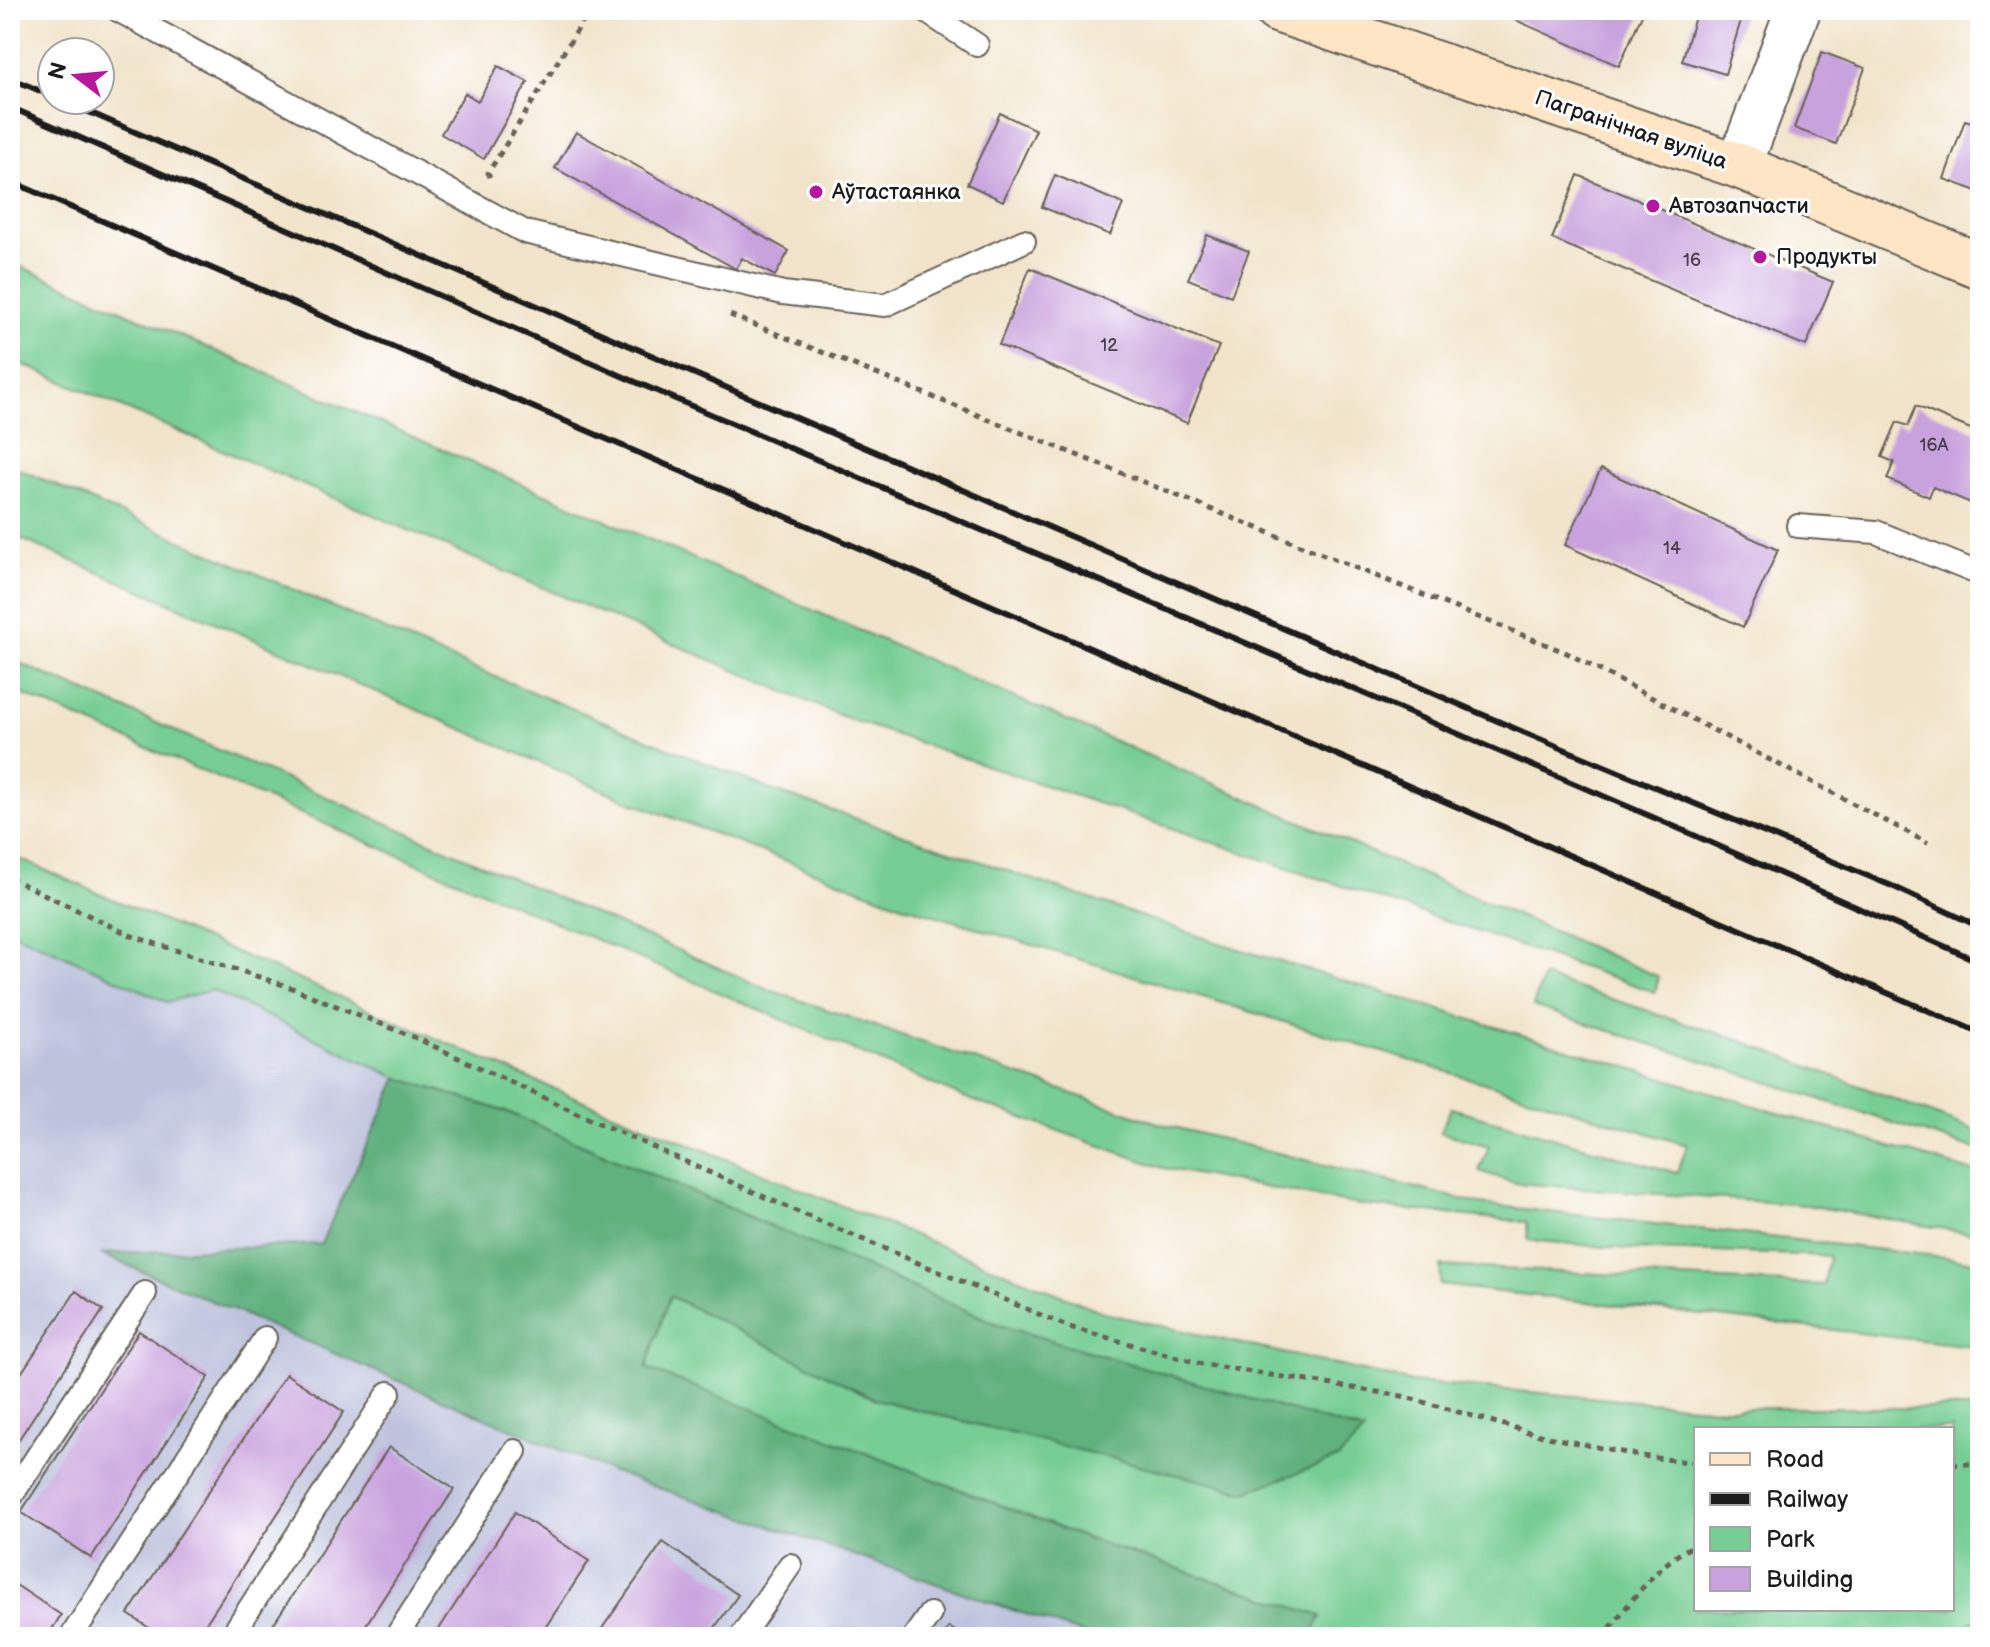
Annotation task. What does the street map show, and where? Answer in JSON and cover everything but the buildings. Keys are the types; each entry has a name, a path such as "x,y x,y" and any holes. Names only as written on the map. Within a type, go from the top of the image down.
{"main road":[{"name":"Пагранічная вуліца","path":"1277,10 1739,166 1980,266"}],"street":[{"path":"1739,166 1798,10"}],"lane":[{"path":"118,10 525,232 783,293 885,305 1024,241"},
{"path":"924,10 977,45"},
{"path":"1798,526 1876,532 1980,574"},
{"path":"10,1498 145,1293"},
{"path":"71,1637 265,1338"},
{"path":"231,1637 389,1393"},
{"path":"396,1637 515,1451"},
{"path":"741,1637 790,1565"},
{"path":"914,1637 930,1614"}],"path":[{"path":"525,232 488,173 590,10"},
{"path":"716,309 1567,653 1928,843"},
{"path":"10,878 132,936 287,986 416,1038 796,1211 1069,1327 1202,1364 1402,1396 1543,1436 1641,1456 1694,1463"},
{"path":"1954,1465 1980,1463"},
{"path":"1603,1637 1659,1572 1694,1546"}],"shaded area":[{"path":"10,931 167,1002 211,990 398,1078 322,1244 103,1254 610,1471 1091,1637 10,1637"}],"green space":[{"path":"10,262 1659,977 1655,992 846,718 10,359"},
{"path":"10,465 447,657 769,789 1216,942 1980,1174 1980,1235 1806,1205 1515,1183 1479,1171 1489,1146 1440,1132 1451,1108 1677,1173 1687,1145 905,906 631,802 10,534"},
{"path":"10,659 767,989 1158,1123 1480,1204 1980,1263 1980,1347 1440,1285 1441,1266 1824,1285 1829,1256 1628,1249 1528,1240 1527,1222 1359,1205 1163,1168 963,1097 10,689"},
{"path":"10,855 542,1084 1108,1314 1412,1382 1718,1408 1980,1408 1980,1616 1951,1637 1311,1637 1320,1616 1085,1538 646,1369 669,1295 875,1399 1363,1432 1002,1326 507,1112 398,1078 212,990 167,1002 10,931"},
{"path":"1543,977 1745,1042 1980,1132 1980,1151 1533,1006"},
{"path":"398,1078 507,1112 1002,1326 1364,1432 1339,1458 1246,1492 875,1399 670,1296 646,1368 1085,1538 1321,1616 1311,1637 1091,1637 610,1471 101,1254 321,1244"},
{"path":"1979,1617 1980,1637 1951,1637"}],"railway":[{"path":"10,78 36,89"},
{"path":"10,107 631,380 1671,825 1980,962"},
{"path":"98,116 1523,732 1892,886 1980,927"},
{"path":"10,181 1980,1033"}],"place":[{"name":"Аўтастаянка","path":"816,192"},
{"name":"Автозапчасти","path":"1653,206"},
{"name":"Продукты","path":"1760,257"}]}
